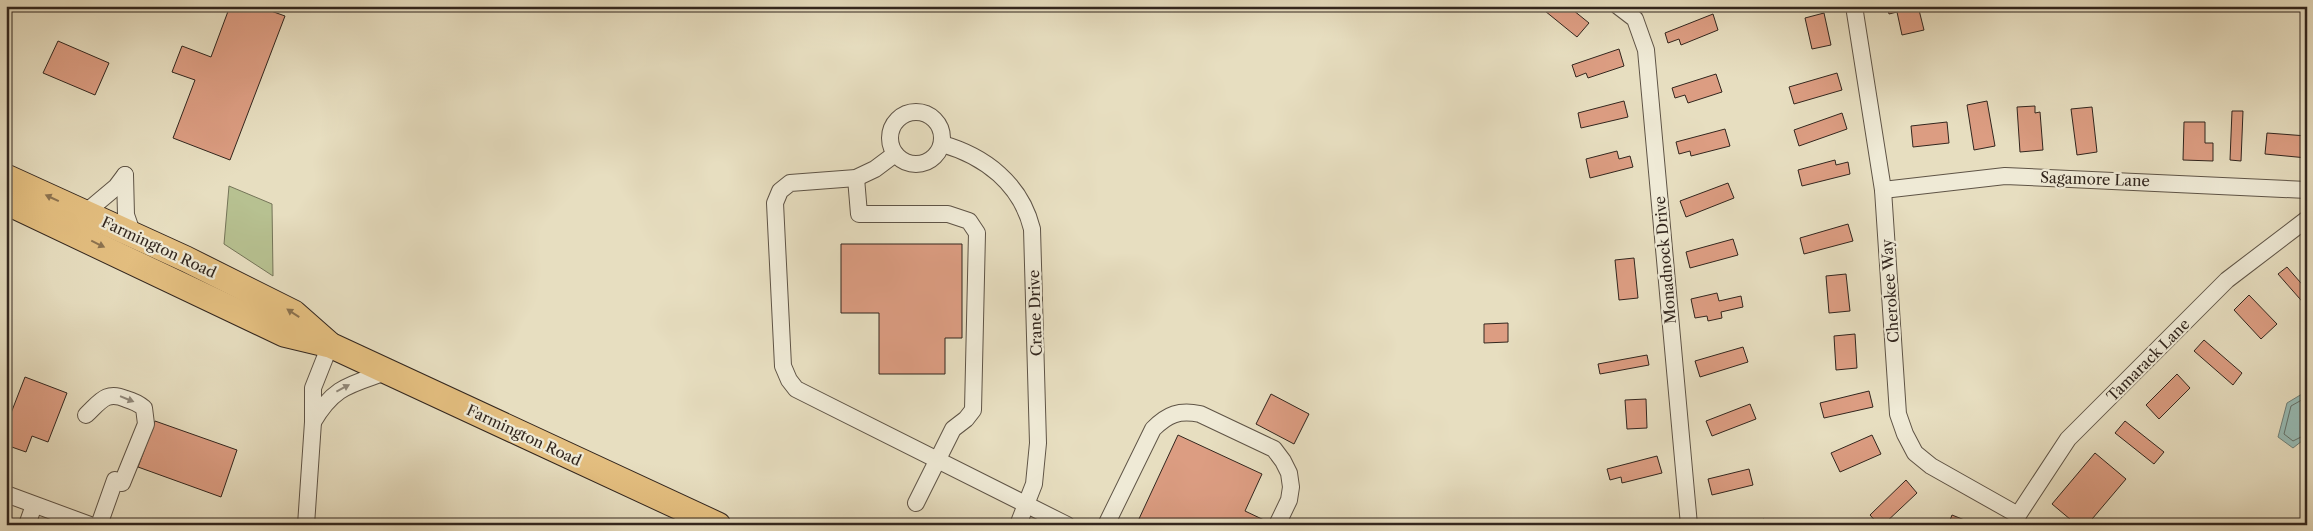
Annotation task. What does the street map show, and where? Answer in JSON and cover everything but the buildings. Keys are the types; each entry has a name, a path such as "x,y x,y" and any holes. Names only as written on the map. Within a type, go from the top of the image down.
{"highway":[{"name":"Farmington Road","path":"6,176 294,313 330,345"},
{"name":"Farmington Road","path":"6,202 284,334 330,345 718,525"}],"street":[{"name":"Monadnock Drive","path":"1618,6 1635,19 1646,50 1689,525"},
{"name":"Cherokee Way","path":"1854,6 1883,190 1898,414 1905,434 1915,453 1931,466 2017,520"},
{"path":"912,112 929,115 935,120 942,135 942,144 934,158 918,165 910,164 895,154 889,142 892,125 904,114 912,112"},
{"name":"Crane Drive","path":"942,144 961,149 981,159 1010,184 1028,212 1032,229 1038,443 1034,484 1018,525"},
{"path":"895,154 876,170 856,178 790,183 780,191 775,203 784,366 789,380 796,388 1061,523"},
{"path":"85,213 116,187 125,175 126,215 133,235"},
{"name":"Sagamore Lane","path":"1883,190 2005,176 2307,190"},
{"path":"856,178 859,214 948,214 968,221 977,233 973,410 966,419 953,429 916,503"},
{"name":"Tamarack Lane","path":"2017,520 2068,439 2227,280 2307,219"},
{"path":"306,525 313,422 313,388 330,345"},
{"path":"313,422 328,399 337,391 386,372"},
{"path":"86,415 101,401 116,395 139,404 144,408 146,424 98,525"},
{"path":"1106,525 1153,429 1169,415 1188,411 1200,414 1274,449 1289,473 1290,487 1289,500 1277,525"},
{"path":"6,494 90,525"},
{"path":"27,525 34,505"}],"green space":[{"path":"229,186 272,204 273,276 224,244"}],"water":[{"path":"2307,391 2307,437 2293,448 2278,437 2287,403"}]}
